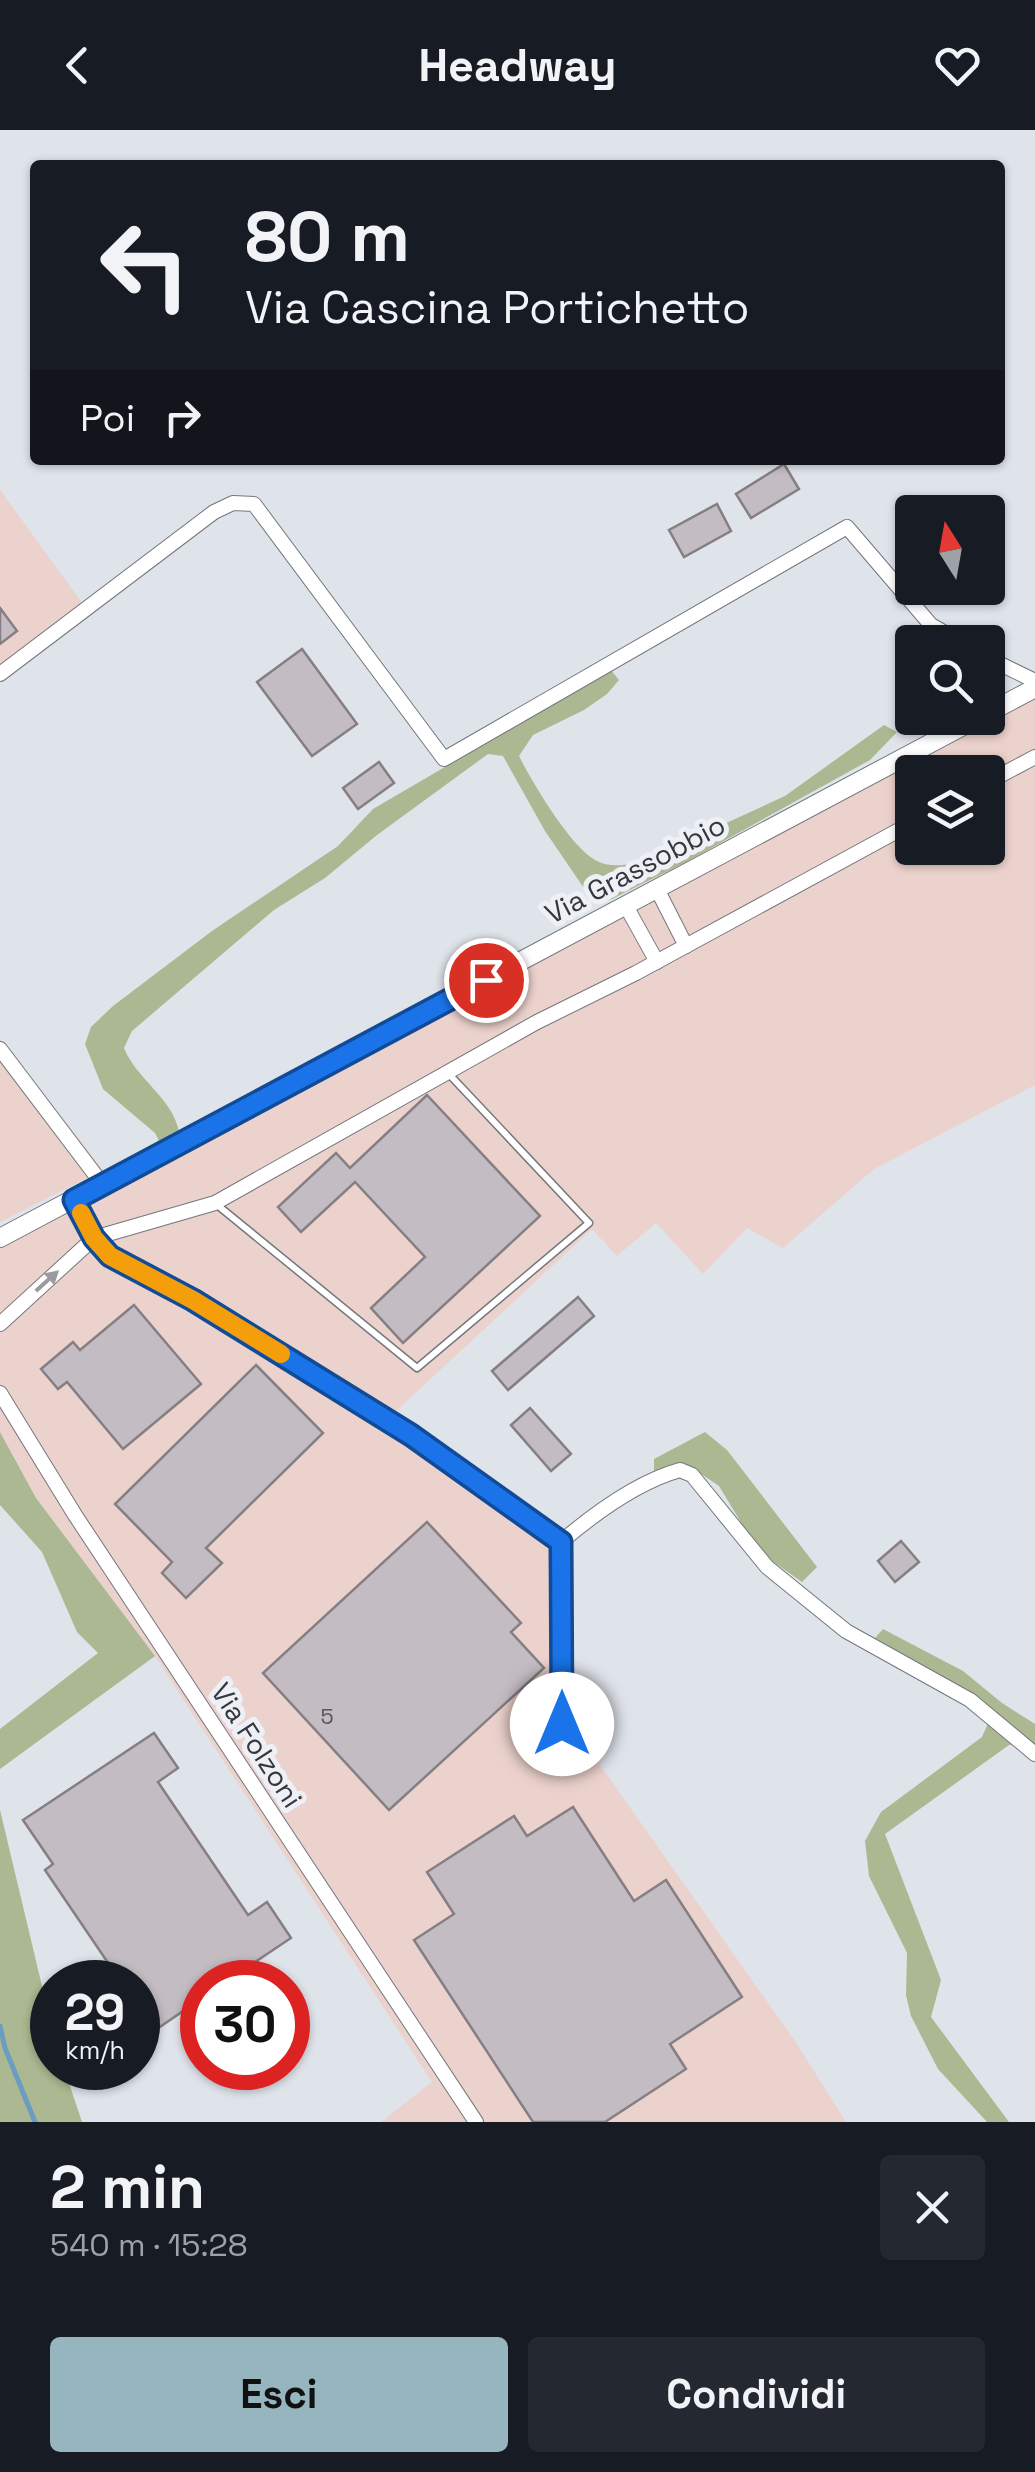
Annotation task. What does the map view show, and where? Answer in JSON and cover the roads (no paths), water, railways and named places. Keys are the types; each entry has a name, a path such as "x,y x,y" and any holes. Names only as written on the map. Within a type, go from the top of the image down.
{"street":[{"path":"0,674 214,512 233,503 254,504 444,758 847,527 931,625"},
{"path":"1005,666 1035,681"},
{"path":"1005,704 1035,688"},
{"name":"Via Grassobbio","path":"0,1238 945,735"},
{"path":"1005,773 1035,757"},
{"path":"0,1324 94,1238 215,1203 447,1072 895,832"},
{"path":"657,890 686,946"},
{"path":"626,906 656,962"},
{"path":"0,1050 102,1185"},
{"path":"74,1200 94,1238 110,1256 193,1300 411,1435 561,1542"},
{"name":"Via Folzoni","path":"0,1393 75,1515 476,2122"},
{"path":"561,1542 594,1514 666,1474 680,1470 692,1475 768,1567 833,1620 970,1700 1035,1754"},
{"path":"561,1542 562,1724"}],"lane":[{"path":"215,1203 417,1368 589,1223 447,1072"}],"waterway":[{"path":"0,2026 35,2122"}]}
